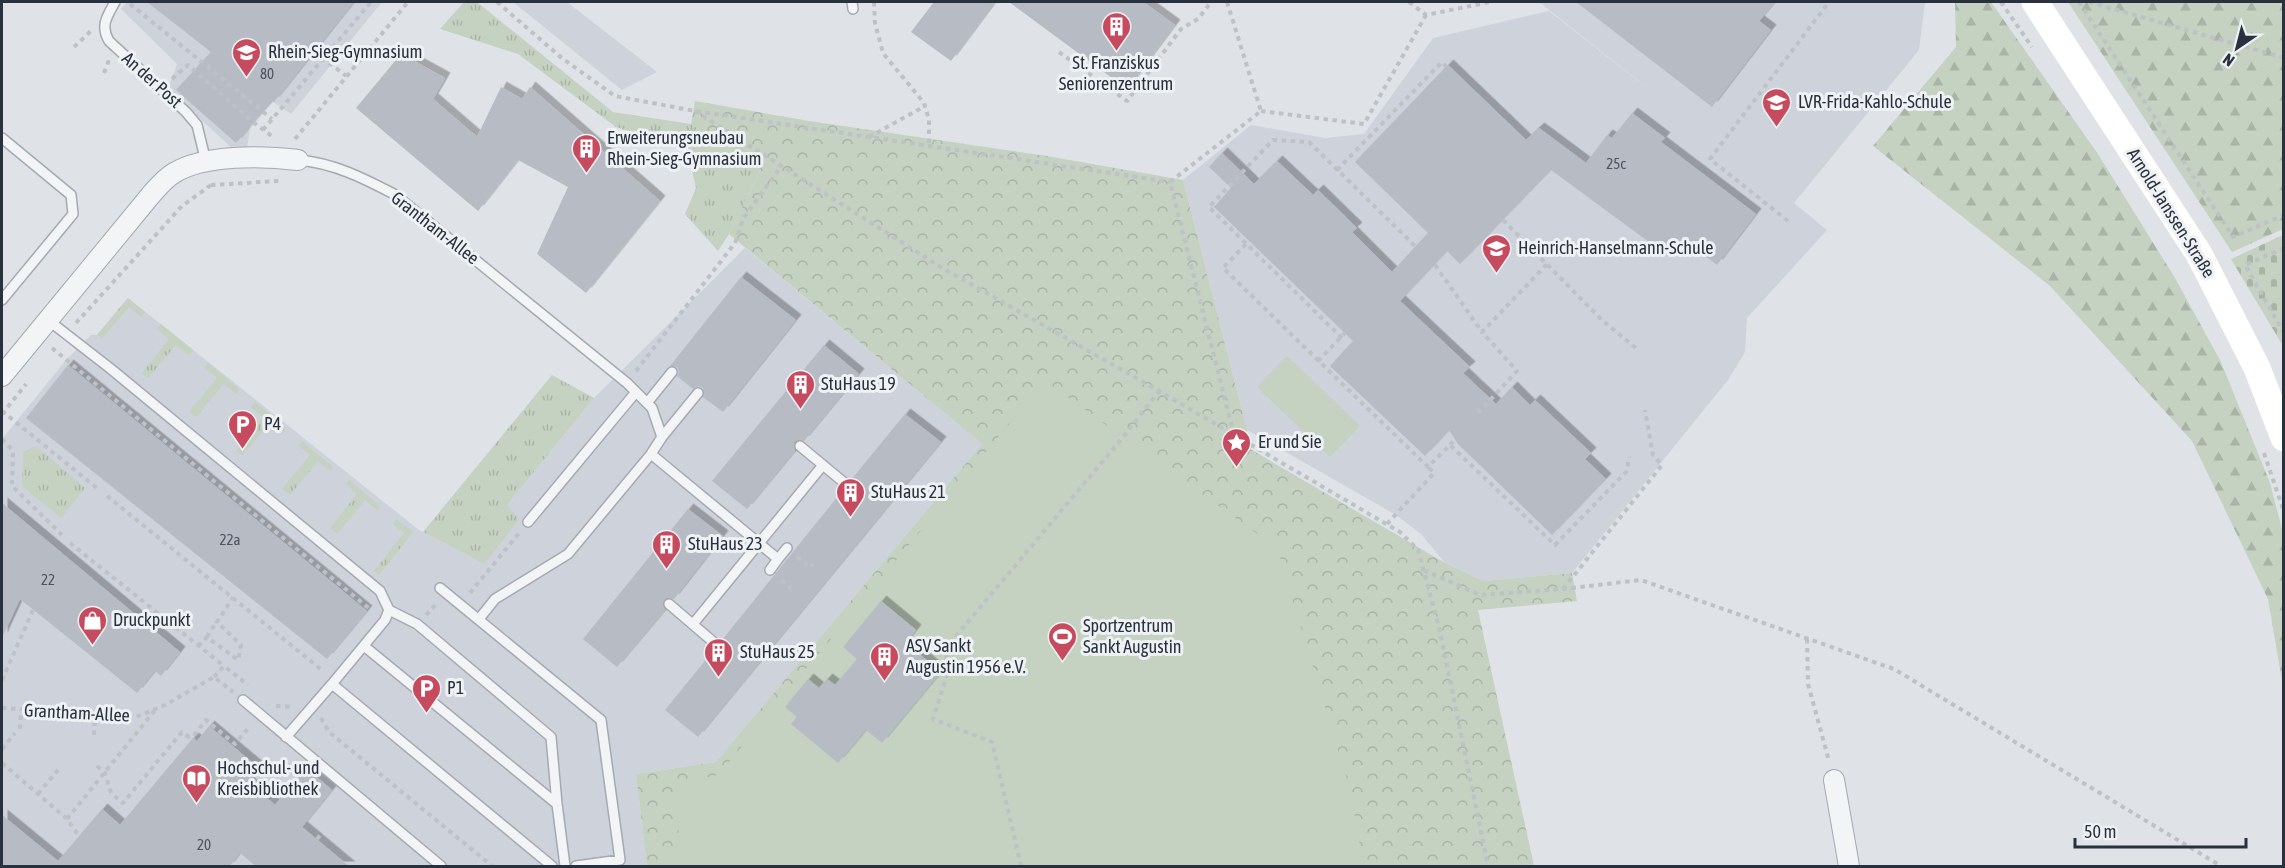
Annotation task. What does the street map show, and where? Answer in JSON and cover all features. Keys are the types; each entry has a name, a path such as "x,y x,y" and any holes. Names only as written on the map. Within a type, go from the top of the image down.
{"main road":[{"name":"Arnold-Janssen-Straße","path":"2035,2 2199,254 2256,368 2273,442"}],"street":[{"name":"Grantham-Allee","path":"2,376 161,184 172,174 185,167 225,159 291,159"},
{"path":"1834,780 1849,867"}],"lane":[{"path":"104,28 105,19 115,2"},
{"name":"An der Post","path":"104,28 109,41 162,88 197,125 206,162"},
{"path":"2,138 70,195 73,214 2,300"},
{"name":"Grantham-Allee","path":"291,159 333,166 361,176 394,194 627,383 652,408 662,437"},
{"path":"42,328 66,334 380,591 389,610 417,624 551,737 565,867"},
{"path":"647,403 672,372"},
{"path":"528,522 636,392"},
{"path":"479,619 495,599 568,554 698,393"},
{"path":"800,446 847,485"},
{"path":"651,454 778,559"},
{"path":"693,624 823,465"},
{"path":"770,570 787,548"},
{"path":"443,591 601,720 620,860 576,867"},
{"path":"669,604 718,645"},
{"path":"286,737 364,646 385,620 389,610"},
{"path":"364,646 557,804"},
{"path":"332,684 552,867"},
{"path":"243,700 441,867"}],"path":[{"path":"127,2 272,119"},
{"path":"263,129 371,2"},
{"path":"46,358 182,206 211,185 283,181 291,159 286,148 408,2"},
{"path":"497,2 563,59 615,96 695,111 1170,182 1261,111 1364,124 1426,15 1490,2"},
{"path":"874,2 883,53 925,106 929,120 929,147"},
{"path":"1059,52 1127,102 1181,29 1198,18 1211,2"},
{"path":"1227,2 1261,111"},
{"path":"1409,2 1426,15"},
{"path":"1788,221 1710,159 1829,2"},
{"path":"2001,2 2033,49"},
{"path":"2079,2 2233,237 2283,215"},
{"path":"2090,2 2283,58"},
{"path":"74,47 88,33 104,28"},
{"path":"322,57 346,76"},
{"path":"1337,170 1442,62 1447,67"},
{"path":"162,88 188,65 273,136 295,139"},
{"path":"868,137 925,106"},
{"path":"695,111 939,266 1400,532 1418,550 1439,627 1488,867"},
{"path":"1318,361 1343,335 1209,207 1274,140 1309,142 1416,247"},
{"path":"206,162 211,185"},
{"path":"627,383 735,243 743,219 782,165"},
{"path":"1170,182 1234,435"},
{"path":"1503,220 1603,321 1636,348"},
{"path":"1246,244 1223,268 1434,473 1387,524"},
{"path":"2283,248 2245,265 2283,333"},
{"path":"1482,332 1547,264"},
{"path":"1435,265 1482,332 1517,371 1478,413"},
{"path":"42,328 53,349 372,611"},
{"path":"32,376 2,412 98,489"},
{"path":"1021,867 992,742 933,719 947,675 946,648 1159,391"},
{"path":"1563,589 1662,465 1653,455 1645,410"},
{"path":"2,439 13,451 12,486 62,535"},
{"path":"1428,467 1455,439"},
{"path":"2273,442 2283,512"},
{"path":"1450,445 1555,545 1627,471 1629,457"},
{"path":"107,496 325,672"},
{"path":"460,605 528,522"},
{"path":"70,543 253,688"},
{"path":"1424,570 1480,595 1641,580 1894,669 2149,821 2221,867"},
{"path":"417,624 443,591"},
{"path":"198,646 207,637 232,597"},
{"path":"2,680 33,610"},
{"path":"207,637 238,660 241,645 217,622"},
{"path":"1807,639 1808,684 1834,780"},
{"name":"Grantham-Allee","path":"2,708 136,717 214,677 224,666"},
{"path":"214,677 243,700"},
{"path":"268,700 276,706 293,707 298,701 320,717 329,732 492,867"},
{"path":"67,819 156,708"},
{"path":"20,729 21,710"},
{"path":"97,766 105,773 111,793 123,803 182,732 189,737 195,734 206,720 235,744 260,714"},
{"path":"94,735 95,715"},
{"path":"2,749 15,733"},
{"path":"2,763 67,819 79,836"},
{"path":"38,794 58,770"},
{"path":"317,839 322,833"}],"shaded area":[{"name":"Rhein-Sieg-Gymnasium","path":"127,2 382,2 291,114 273,102 250,126 247,149 234,150 168,89 177,64 121,9"},
{"path":"513,2 567,2 657,72 622,90"},
{"name":"Heinrich-Hanselmann-Schule","path":"1539,2 1925,2 1919,50 1794,203 1827,230 1747,318 1745,352 1728,380 1572,573 1484,581 1445,563 1421,534 1396,515 1247,430 1183,180 1251,125 1325,138 1364,134 1433,38 1549,11 1678,112"},
{"path":"745,248 982,444 716,762 636,774 647,866 2,866 2,439 66,360 91,335 97,335 128,298 419,530 484,564 507,505 594,398"}],"green space":[{"path":"464,2 477,2 613,112 691,124 760,171 729,234 718,251 685,214 696,188 687,149 616,127 518,54 440,29"},
{"path":"1955,2 1991,2 2098,154 2175,278 2221,362 2270,483 2283,533 2283,687 2268,599 2192,441 2050,286 1873,146 1956,47"},
{"path":"2068,2 2283,2 2283,229 2232,252"},
{"path":"695,101 809,121 1047,156 1183,180 1247,430 1245,446 1445,563 1484,581 1572,573 1577,601 1478,610 1534,866 647,866 636,774 716,762 982,444 729,234 760,171 691,124"},
{"path":"2283,235 2283,346 2231,259"},
{"path":"128,298 145,312 141,317 129,307 102,338 97,335"},
{"path":"161,324 193,350 189,355 176,345 148,378 142,373 169,339 157,329"},
{"path":"1287,356 1360,426 1330,457 1257,387"},
{"path":"208,363 239,389 236,394 224,384 196,417 189,412 217,378 204,368"},
{"path":"552,375 594,398 507,505 519,520 484,564 423,532"},
{"name":"Sportzentrum Sankt Augustin","path":"1045,381 1277,548 1349,786 1364,866 663,866 662,854 682,848 671,794 679,783 718,775"},
{"path":"255,402 286,428 283,433 270,423 242,456 236,451 263,417 251,407"},
{"path":"302,441 333,467 330,471 318,461 290,495 282,489 310,455 299,446"},
{"path":"36,446 85,488 61,518 22,486 23,452"},
{"path":"349,480 380,506 377,510 365,500 337,534 330,528 357,494 346,484"},
{"path":"396,519 413,532 379,575 374,571 404,533 393,524"}],"building":[{"name":"Rhein-Sieg-Gymnasium","path":"147,2 354,2 274,102 272,101 236,143 176,90 211,52"},
{"path":"934,2 995,2 951,61 911,32"},
{"name":"St. Franziskus Seniorenzentrum","path":"1009,2 1143,2 1175,25 1127,89"},
{"path":"1576,2 1775,2 1759,21 1771,30 1712,107"},
{"name":"Erweiterungsneubau Rhein-Sieg-Gymnasium","path":"401,54 445,78 433,99 477,137 501,87 522,99 530,87 660,201 586,293 537,254 568,187 518,160 478,211 356,108"},
{"path":"1448,65 1526,140 1539,128 1586,163 1607,135 1612,138 1632,113 1665,138 1661,142 1756,214 1717,265 1686,241 1679,250 1675,247 1668,256 1551,170 1460,264 1447,251 1400,301 1470,367 1463,373 1496,404 1512,387 1530,405 1535,400 1591,453 1585,459 1606,479 1552,535 1458,444 1449,430 1425,456 1330,366 1353,341 1214,207 1231,188 1209,167 1222,153 1254,184 1277,161 1313,195 1318,190 1357,228 1352,232 1392,272 1428,233 1355,162"},
{"path":"741,277 796,320 723,412 703,397 703,388 699,386 693,389 677,376 679,372 677,367 670,366"},
{"name":"StuHaus 19","path":"824,345 859,374 804,441 794,442 795,451 747,509 712,481"},
{"path":"68,365 367,611 327,659 26,418"},
{"path":"905,414 941,442 698,737 665,710 713,651 723,650 722,640 843,490 853,489 851,480"},
{"path":"2,503 180,652 161,676 155,671 137,693 20,599 2,638"},
{"name":"StuHaus 23","path":"688,509 723,536 674,599 664,600 665,610 617,667 583,639"},
{"name":"ASV Sankt Augustin 1956 e.V.","path":"881,601 916,630 906,643 941,672 882,743 866,730 838,763 791,724 797,717 785,707 808,679 819,688 827,679 835,685 857,659 843,647"},
{"path":"209,726 260,769 249,783 275,805 306,768 332,790 302,827 350,867 257,867 240,853 229,867 2,867 2,815 58,861 102,809 120,825 193,738 197,741"}],"place":[{"name":"St. Franziskus Seniorenzentrum","path":"1116,52"},
{"name":"Rhein-Sieg-Gymnasium","path":"247,78"},
{"name":"LVR-Frida-Kahlo-Schule","path":"1777,128"},
{"name":"Erweiterungsneubau Rhein-Sieg-Gymnasium","path":"586,174"},
{"name":"Heinrich-Hanselmann-Schule","path":"1497,274"},
{"name":"StuHaus 19","path":"800,410"},
{"name":"P4","path":"243,450"},
{"name":"Er und Sie","path":"1237,468"},
{"name":"StuHaus 21","path":"850,518"},
{"name":"StuHaus 23","path":"667,570"},
{"name":"Druckpunkt","path":"92,646"},
{"name":"Sportzentrum Sankt Augustin","path":"1062,662"},
{"name":"StuHaus 25","path":"719,678"},
{"name":"ASV Sankt Augustin 1956 e.V.","path":"885,682"},
{"name":"P1","path":"426,714"},
{"name":"Hochschul- und Kreisbibliothek","path":"196,804"}]}
